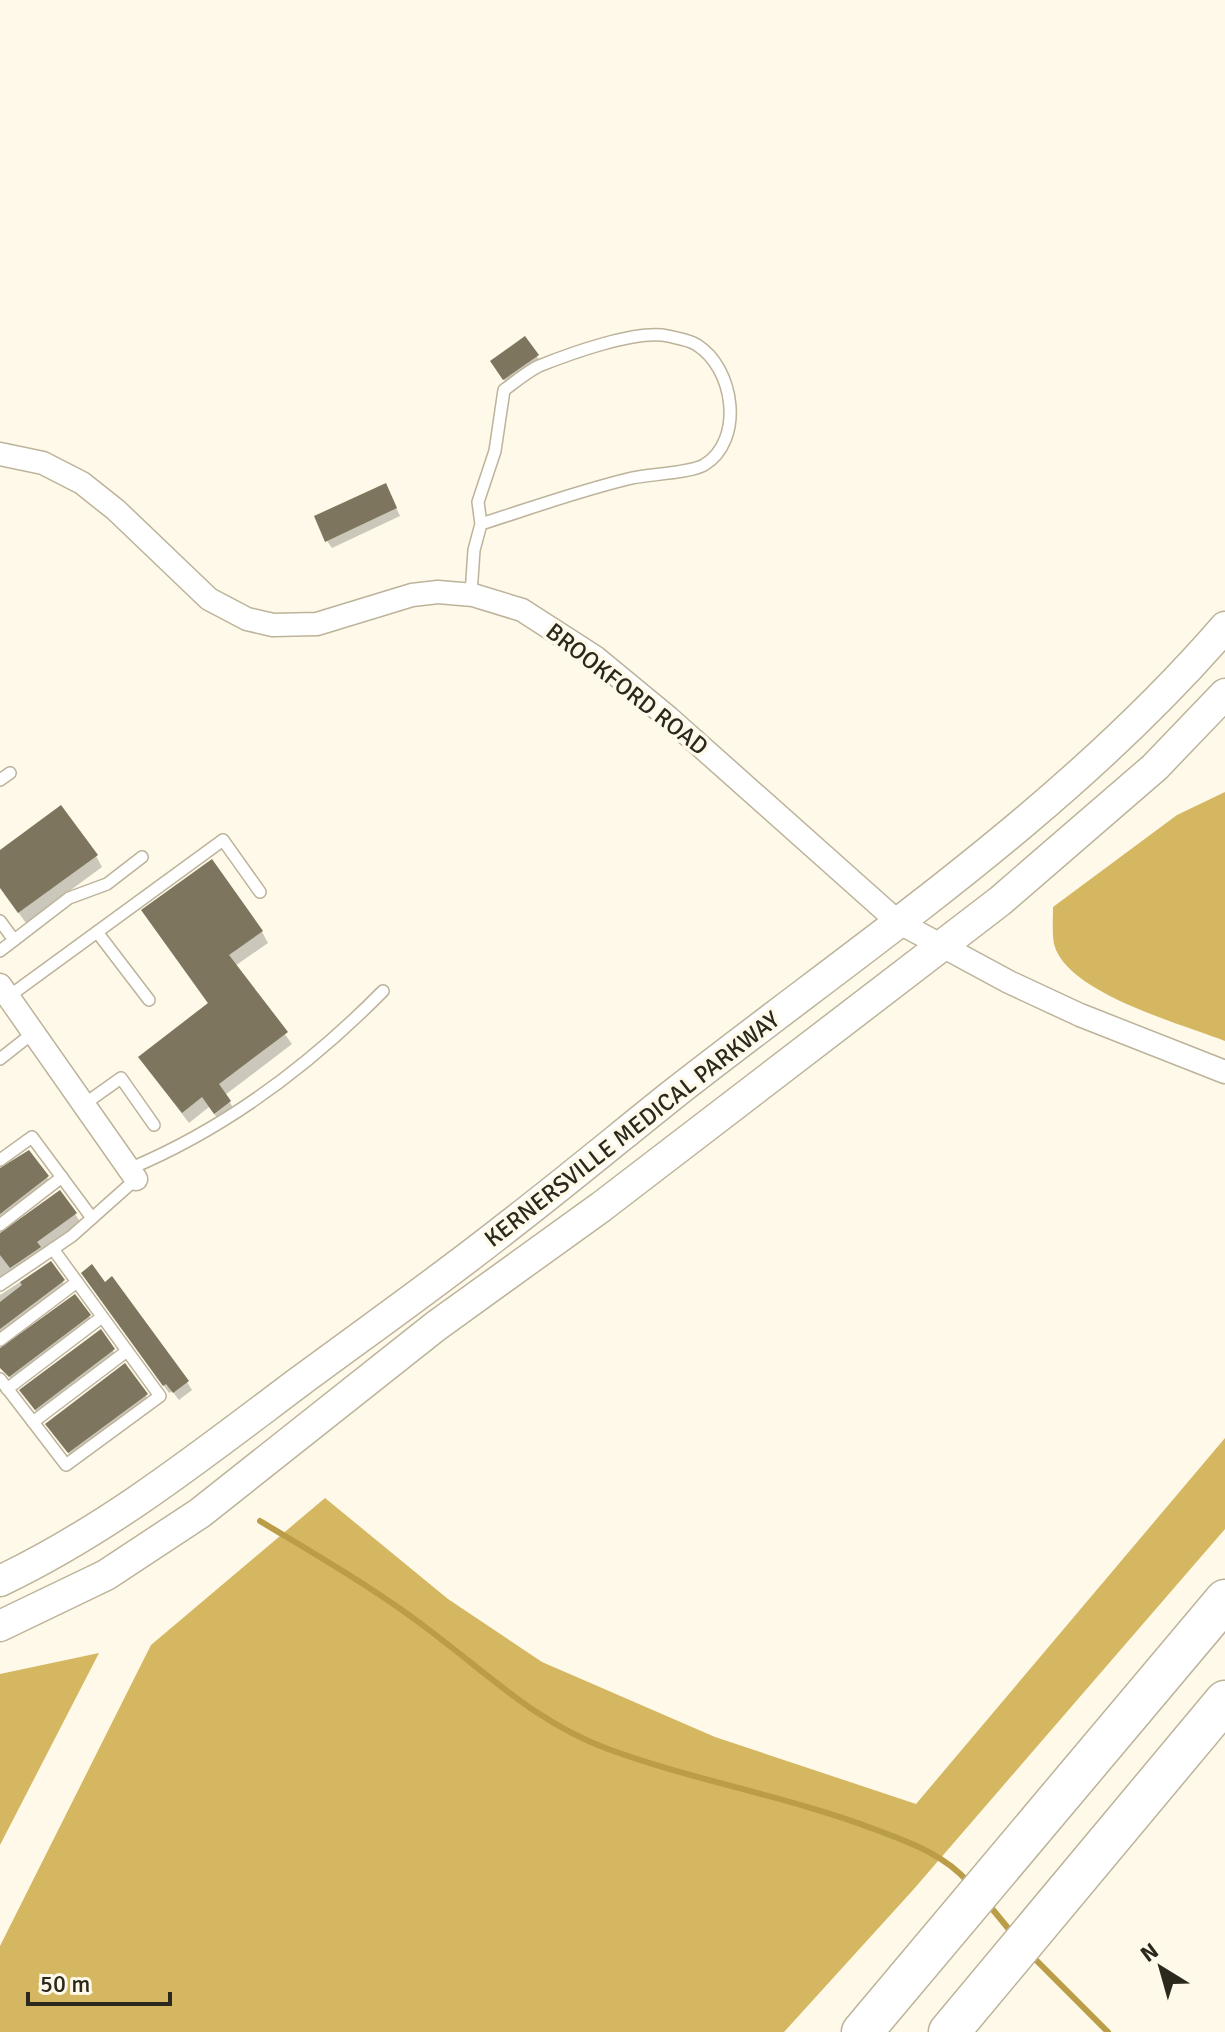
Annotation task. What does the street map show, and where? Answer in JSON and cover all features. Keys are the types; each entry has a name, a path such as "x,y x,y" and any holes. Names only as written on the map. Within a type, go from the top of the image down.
{"highway":[{"path":"862,2032 1225,1600"},
{"path":"949,2032 1225,1701"}],"main road":[{"name":"KERNERSVILLE MEDICAL PARKWAY","path":"0,1581 77,1541 150,1493 458,1263 898,922 1072,784 1173,684 1225,627"},
{"name":"KERNERSVILLE MEDICAL PARKWAY","path":"0,1626 62,1598 149,1549 212,1504 482,1293 943,946 1072,842 1135,786 1225,694"},
{"path":"458,1263 482,1293"}],"street":[{"name":"BROOKFORD ROAD","path":"0,454 43,463 82,483 116,510 209,599 247,619 273,625 317,624 412,595 438,592 471,594 522,610 595,657 898,922 1080,1015 1225,1072"},
{"path":"4,991 132,1174"}],"lane":[{"path":"471,594 474,550 481,524 478,502 495,451 504,390 536,367 621,340 664,335 697,345 716,365 727,385 730,420 723,446 703,465 631,478 481,524"},
{"path":"4,991 97,932 223,840 260,892"},
{"path":"0,951 69,898 107,884 142,857"},
{"path":"0,921 14,940"},
{"path":"97,932 149,1000"},
{"path":"0,1285 92,1218 132,1174 225,1122 342,1033 383,991"},
{"path":"0,1059 33,1033"},
{"path":"83,1105 121,1078 154,1125"},
{"path":"0,1160 32,1137 92,1218"},
{"path":"0,1225 62,1177"},
{"path":"53,1249 160,1396 66,1465 4,1384 102,1317"},
{"path":"0,1340 77,1282"},
{"path":"33,1422 127,1351"}],"shaded area":[{"path":"1225,792 1225,1041 1155,1016 1102,992 1080,977 1063,962 1054,944 1053,907 1177,815"},
{"path":"1225,1438 1225,1529 913,1890 784,2032 0,2032 0,1946 151,1645 325,1498 448,1599 542,1662 715,1737 916,1804"},
{"path":"99,1653 0,1845 0,1674"}],"building":[{"path":"525,336 539,355 503,380 490,361"},
{"path":"386,483 397,508 325,542 314,516"},
{"path":"61,805 98,855 18,913 0,888 0,850"},
{"path":"212,859 263,931 229,955 288,1032 219,1084 231,1101 214,1114 202,1097 182,1113 138,1057 208,1003 141,910"},
{"path":"29,1150 49,1176 0,1214 0,1168"},
{"path":"60,1190 77,1213 37,1242 41,1247 10,1268 0,1255 0,1233"},
{"path":"51,1261 65,1280 0,1329 0,1302 22,1285 20,1282"},
{"path":"92,1264 105,1282 112,1276 189,1381 173,1393 166,1384 163,1386 81,1273"},
{"path":"75,1294 91,1315 9,1377 0,1368 0,1348"},
{"path":"101,1329 115,1349 35,1410 19,1390"},
{"path":"125,1363 148,1394 68,1453 45,1424"}],"waterway":[{"path":"260,1521 391,1603 537,1713 583,1739 641,1760 874,1829 937,1856 968,1882"},
{"path":"989,1905 1012,1933"},
{"path":"1030,1954 1108,2032"}]}
